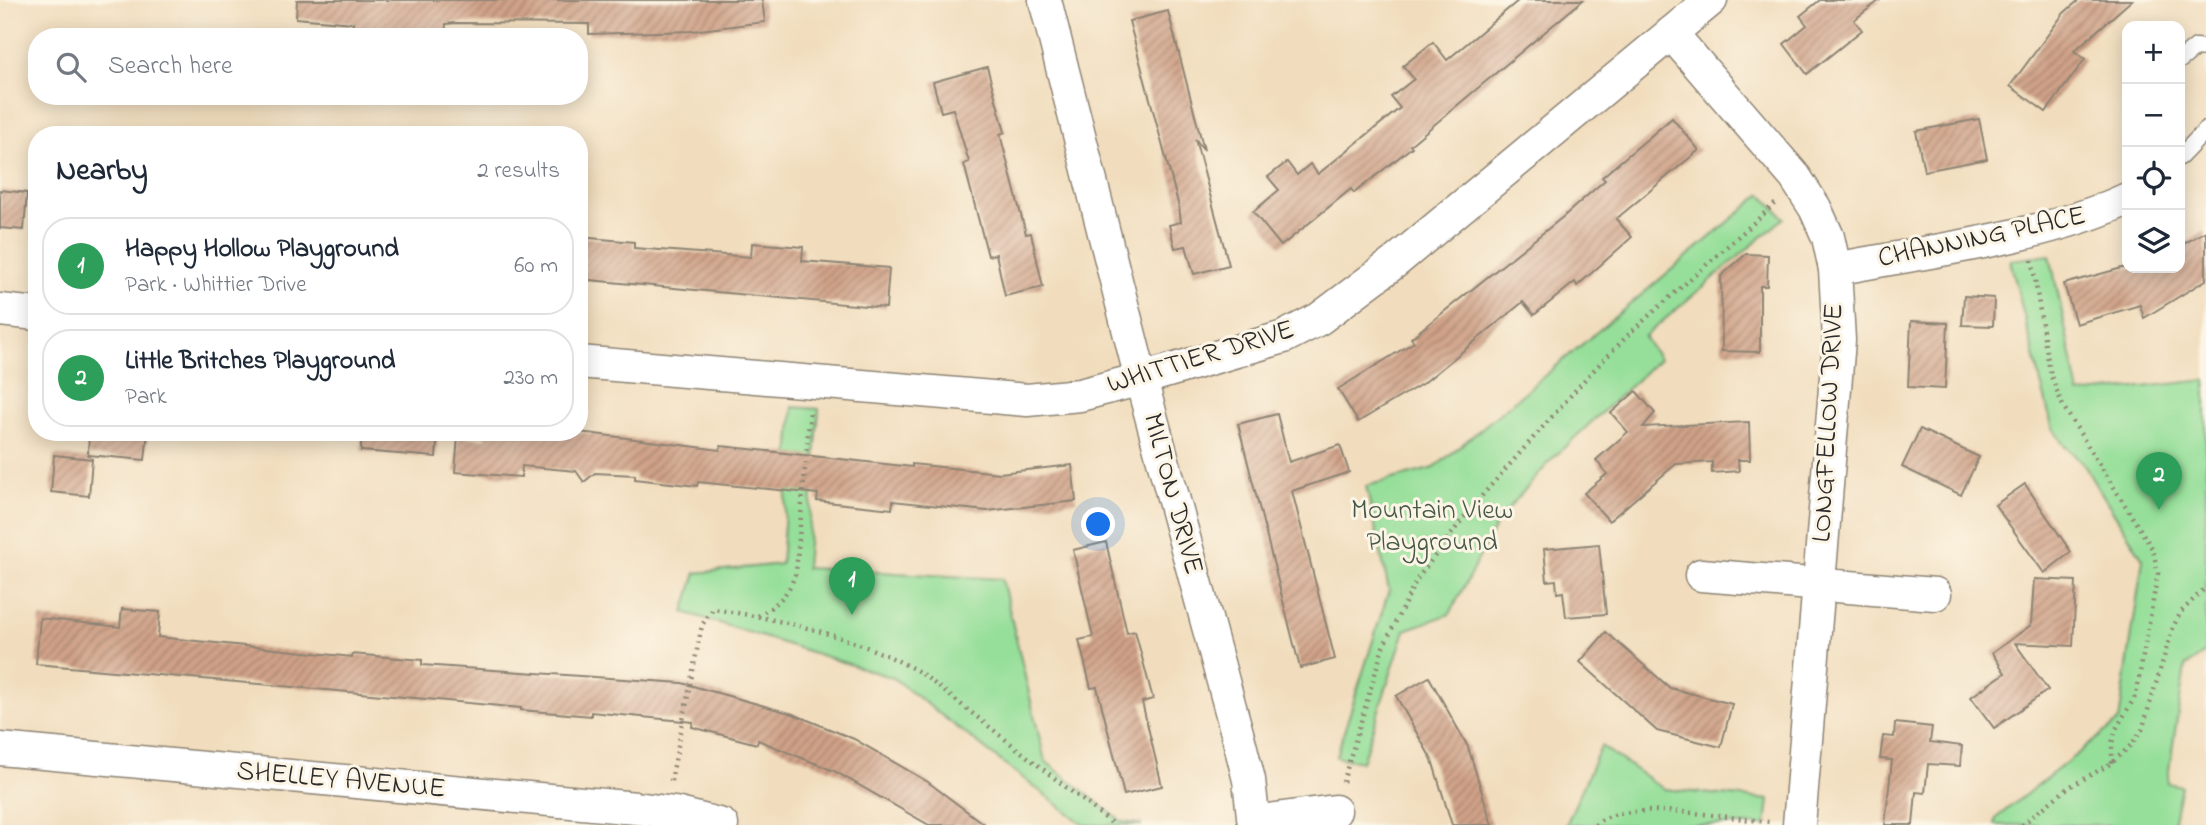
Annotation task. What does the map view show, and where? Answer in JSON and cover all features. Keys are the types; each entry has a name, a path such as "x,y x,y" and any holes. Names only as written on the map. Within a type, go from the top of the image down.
{"street":[{"name":"MILTON DRIVE","path":"1045,0 1141,379 1240,744 1249,780 1254,823"},
{"name":"WHITTIER DRIVE","path":"588,363 1027,400 1080,395 1284,337 1319,319 1373,279 1711,0"},
{"name":"LONGFELLOW DRIVE","path":"1671,33 1799,183 1815,208 1828,237 1835,269 1839,340 1819,585 1791,824"},
{"name":"CHANNING PLACE","path":"1835,269 2029,231 2098,213 2122,202"},
{"path":"0,310 28,313"},
{"path":"1701,575 1935,594"},
{"name":"SHELLEY AVENUE","path":"0,749 524,812 665,812 722,825"},
{"path":"1254,823 1335,811"}],"lane":[{"path":"2185,56 2196,47 2206,48"},
{"path":"2185,152 2206,130"}],"path":[{"path":"1335,811 1383,647 1417,579 1472,507 1597,367 1632,331 1799,183"},
{"path":"2029,231 2051,376 2063,406 2153,550 2158,573 2149,608 2136,695 2116,729 2112,743 2112,763"},
{"path":"757,616 778,603 790,588 796,572 813,382"},
{"path":"2022,825 2069,787 2112,763 2142,730 2173,627 2181,612 2206,587"},
{"path":"665,812 702,625 713,609 757,616 865,645 902,662 921,673 1114,825"},
{"path":"1595,825 1623,813 1645,810 1791,824"}],"green space":[{"name":"Mountain View Playground","path":"1762,194 1784,218 1644,337 1659,359 1554,457 1499,519 1450,614 1405,630 1362,762 1336,757 1389,590 1366,486 1434,468"},
{"path":"2050,255 2079,394 2206,380 2206,652 2185,667 2167,783 2181,786 2173,825 1995,825 1996,818 2119,721 2143,559 2082,462 2063,444 2052,426 2010,260"},
{"path":"793,407 819,409 806,568 1002,579 1045,761 1121,821 1142,825 1084,825 893,678 684,612 696,573 781,564"},
{"path":"1601,746 1664,789 1769,800 1766,825 1566,825"}],"building":[{"path":"297,0 762,0 765,22 692,31 589,34 589,24 456,23 446,24 446,28 353,28 353,23 296,18"},
{"path":"1519,0 1583,0 1410,145 1412,147 1354,193 1351,189 1281,246 1253,212 1279,190 1268,177 1287,162 1297,175 1310,164 1318,174 1400,108 1391,97 1414,79 1403,66 1433,42 1447,60"},
{"path":"1820,0 1880,0 1854,20 1862,30 1807,74 1784,44 1807,25 1800,16"},
{"path":"2079,0 2132,0 2074,51 2085,59 2046,112 2010,86 2064,13"},
{"path":"1168,11 1204,150 1195,139 1229,265 1194,274 1186,246 1175,248 1169,225 1181,222 1179,207 1129,21"},
{"path":"987,67 1005,132 1000,134 1026,234 1031,233 1043,287 1005,296 996,254 988,256 964,164 969,162 953,109 941,112 933,82"},
{"path":"1672,118 1699,150 1616,219 1632,237 1577,286 1575,282 1534,315 1523,302 1425,382 1358,422 1338,389 1414,342 1411,338 1564,216 1605,180 1602,177"},
{"path":"1979,119 1987,159 1924,171 1916,131"},
{"path":"0,190 27,193 24,230 0,228"},
{"path":"2206,231 2206,280 2144,318 2140,305 2076,324 2064,284 2122,268 2122,273 2185,273 2185,243"},
{"path":"588,238 634,242 634,248 751,257 752,243 803,247 802,261 889,268 886,308 588,280"},
{"path":"1746,254 1768,255 1767,286 1760,286 1760,352 1722,351 1721,276"},
{"path":"1964,296 1994,298 1993,326 1962,325"},
{"path":"1911,321 1948,323 1945,389 1908,387"},
{"path":"1636,391 1655,413 1643,427 1749,422 1750,460 1738,460 1739,471 1712,473 1712,462 1676,464 1609,521 1584,493 1607,474 1596,460 1628,432 1611,413"},
{"path":"1277,414 1289,462 1340,445 1349,472 1292,491 1335,659 1300,668 1238,424"},
{"path":"1920,429 1979,457 1961,495 1902,467"},
{"path":"588,433 720,450 721,446 912,467 912,464 1000,473 1072,465 1076,501 987,511 893,501 892,509 817,501 818,494 698,482 697,486 635,479 635,475 595,473 584,482 576,471 522,466 521,477 455,472 458,441 588,441"},
{"path":"89,441 147,441 145,460 88,455"},
{"path":"361,441 437,441 436,457 361,451"},
{"path":"54,455 92,459 89,496 51,492"},
{"path":"2025,484 2071,552 2044,573 1995,505"},
{"path":"1106,542 1127,633 1135,631 1153,699 1142,702 1162,786 1124,795 1097,687 1091,688 1079,640 1093,637 1073,550"},
{"path":"1599,544 1606,614 1566,617 1563,592 1557,593 1556,580 1547,581 1544,549"},
{"path":"2034,579 2076,581 2073,646 2015,643 2048,690 1994,728 1971,697 2005,673 1992,653 2031,625"},
{"path":"122,609 160,612 158,637 352,657 352,654 422,660 422,665 682,683 793,714 854,739 928,782 985,825 929,825 834,771 758,740 757,744 692,727 693,722 591,712 591,716 521,710 36,664 40,618 120,627"},
{"path":"1606,632 1670,688 1732,704 1721,747 1657,731 1580,662"},
{"path":"1429,677 1468,747 1492,825 1452,825 1432,760 1396,696"},
{"path":"1895,723 1932,727 1930,742 1962,746 1960,766 1928,764 1925,793 1916,792 1913,825 1885,825 1892,760 1880,759 1883,736 1894,737"}],"place":[{"name":"Little Britches Playground","path":"2159,510"},
{"name":"Happy Hollow Playground","path":"852,615"}]}
